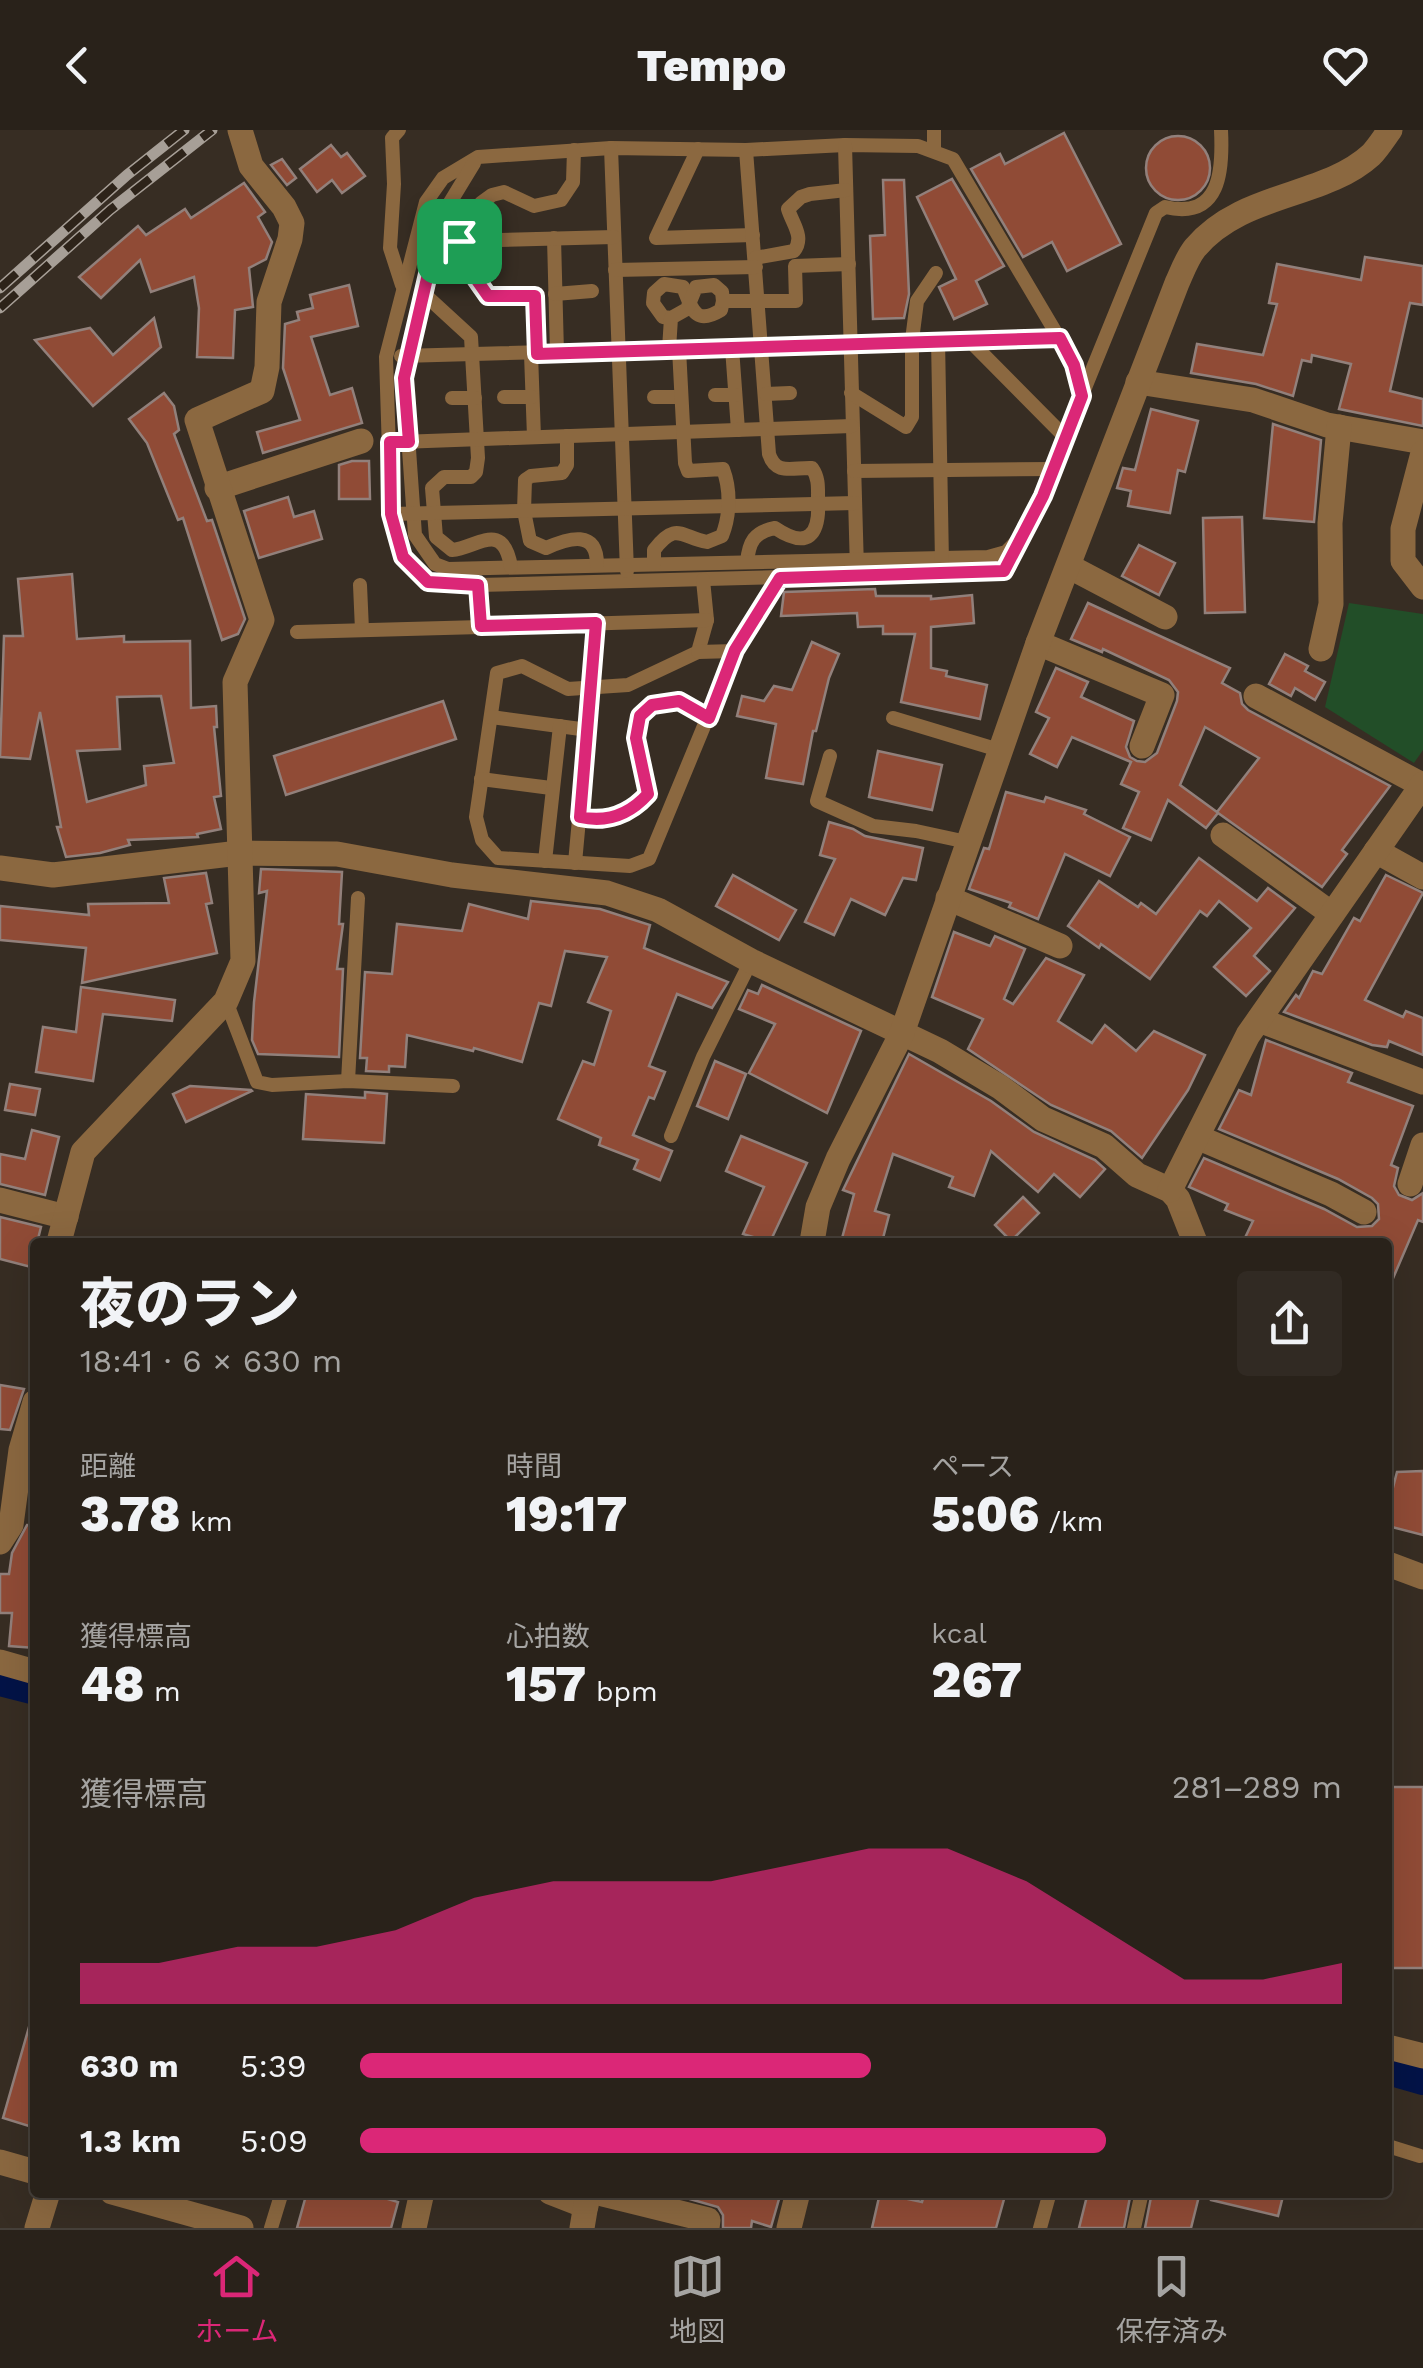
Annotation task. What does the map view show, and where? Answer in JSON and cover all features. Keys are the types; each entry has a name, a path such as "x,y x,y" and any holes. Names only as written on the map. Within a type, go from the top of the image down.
{"street":[{"path":"0,1200 63,1230 83,1152 226,1002 242,962 235,682 262,620 197,420 262,391 267,367 269,302 292,223 252,166 240,130"},
{"path":"813,1238 818,1208 838,1160 902,1032 1038,643 1192,251 1215,228 1260,203 1348,171 1372,154 1390,130"},
{"path":"1138,382 1253,400 1339,427 1423,442"},
{"path":"1321,648 1332,604 1330,523 1339,427"},
{"path":"216,488 361,441"},
{"path":"1423,453 1403,530 1403,561 1423,587"},
{"path":"1070,567 1165,616"},
{"path":"1038,643 1162,696 1142,746"},
{"path":"1170,1190 1248,1035 1422,784 1256,696"},
{"path":"1223,836 1332,914"},
{"path":"1376,851 1423,876"},
{"path":"0,868 53,875 239,853 337,854 452,875 607,894 658,910 752,961 902,1032 1000,1086 1043,1119 1104,1146 1136,1175 1170,1190 1178,1200 1192,1238"},
{"path":"948,898 1060,946"},
{"path":"1259,1020 1423,1082"},
{"path":"1197,1137 1364,1212"},
{"path":"0,1542 11,1526 21,1450 30,1419"},
{"path":"1392,1565 1423,1577"},
{"path":"0,1662 30,1671"},
{"path":"1392,2047 1423,2056"},
{"path":"0,2162 30,2171"},
{"path":"38,2228 46,2198"},
{"path":"151,2198 198,2222 241,2228"},
{"path":"414,2228 421,2198"},
{"path":"789,2228 796,2198"},
{"path":"588,2205 708,2220 707,2228"}],"lane":[{"path":"398,130 392,138 390,248 403,287"},
{"path":"934,130 934,152"},
{"path":"1082,396 1074,365 1060,338 953,158 918,146 845,145 746,150 610,148 478,156 443,178 426,202 403,287 386,357 391,514 403,557 428,582 478,585 1004,571 1053,469 1156,213 1165,207 1182,211 1193,208 1218,186 1222,168 1221,130"},
{"path":"845,145 857,576"},
{"path":"610,148 628,582"},
{"path":"698,149 656,238 754,234"},
{"path":"534,437 535,296 488,296 474,276 475,215 492,195 514,194 534,206 562,200 573,182 574,150"},
{"path":"746,150 772,466 778,470 812,468 817,475 819,522 808,537 793,539 775,528 762,531 752,539 747,562"},
{"path":"478,156 443,214 404,378 415,535 435,564 448,568 988,556 1006,552 1024,534"},
{"path":"616,270 756,262 794,251 798,234 788,208 801,196 846,190"},
{"path":"434,248 476,241 614,237"},
{"path":"554,238 556,353"},
{"path":"723,301 796,301 795,266 848,264"},
{"path":"851,393 906,426 912,418 916,300 936,273"},
{"path":"723,301 721,310 709,317 700,316 692,310 689,301 683,287 664,284 654,293 656,310 671,318 680,316 689,301 696,287 704,284 714,285 722,292 723,301"},
{"path":"555,294 592,291"},
{"path":"422,292 471,337 475,398 476,472 471,477 444,477 432,488 436,537 442,545 458,550 476,541 496,541 507,550 511,567"},
{"path":"654,564 654,550 670,534 686,531 707,542 722,536 728,506 723,470 688,471 671,318"},
{"path":"386,357 1060,338"},
{"path":"938,340 942,574"},
{"path":"970,341 1066,438"},
{"path":"732,348 738,430"},
{"path":"766,394 790,393"},
{"path":"714,395 735,395"},
{"path":"654,398 681,396"},
{"path":"504,398 532,397"},
{"path":"452,398 475,398"},
{"path":"390,442 852,426"},
{"path":"567,436 567,464 562,473 526,480 524,511 530,541 546,548 575,538 585,539 593,547 597,565"},
{"path":"854,471 1053,469"},
{"path":"391,514 854,503"},
{"path":"735,650 698,652 628,685 568,690 522,666 497,672 476,817 482,840 498,858 630,866 649,859 735,650 780,578"},
{"path":"698,652 707,620 702,580"},
{"path":"360,585 362,630"},
{"path":"478,585 481,626"},
{"path":"297,632 707,620"},
{"path":"575,863 596,623"},
{"path":"580,817 610,818 636,808 648,794 636,738 640,716 652,705 679,701 709,718"},
{"path":"491,716 588,730"},
{"path":"893,718 1000,750"},
{"path":"545,861 560,726"},
{"path":"830,756 817,801 873,826 967,842"},
{"path":"481,779 551,788"},
{"path":"348,1080 358,898"},
{"path":"671,1136 703,1057 752,961"},
{"path":"226,1002 256,1082 272,1085 348,1080 453,1086"},
{"path":"1392,2147 1420,2156"},
{"path":"271,2228 280,2198"},
{"path":"1040,2228 1048,2198"},
{"path":"1134,2228 1141,2198"}],"green space":[{"path":"1349,603 1423,614 1423,750 1414,763 1325,707"}],"building":[{"path":"1064,133 1121,244 1067,271 1052,242 1023,257 971,169 1000,154 1005,164"},
{"path":"1178,136 1200,146 1210,168 1200,190 1178,200 1156,190 1146,168 1156,146"},
{"path":"331,145 341,157 347,153 365,176 342,193 332,180 317,192 300,169"},
{"path":"282,159 296,178 287,185 271,165"},
{"path":"952,179 1004,266 976,281 987,304 954,319 939,287 956,279 917,197"},
{"path":"883,180 904,180 909,294 904,318 873,319 870,236 885,235"},
{"path":"244,183 265,212 258,217 272,242 266,259 249,268 253,307 235,310 233,358 197,357 199,308 194,277 151,292 140,260 101,298 79,277 138,226 146,235 185,209 191,218"},
{"path":"1365,257 1423,266 1423,305 1410,303 1390,391 1423,399 1423,426 1339,409 1351,364 1312,355 1311,362 1302,360 1293,396 1256,384 1191,373 1197,344 1263,355 1277,304 1269,303 1277,264 1361,280"},
{"path":"349,285 358,326 311,337 330,395 352,388 362,423 263,453 257,432 300,420 283,368 285,324 299,320 297,312 313,308 310,295"},
{"path":"154,318 161,347 93,406 35,340 90,328 113,355"},
{"path":"164,393 174,406 179,430 174,434 207,521 212,520 245,619 238,634 222,640 183,518 178,520 147,443 129,419"},
{"path":"1151,409 1198,421 1185,472 1178,470 1170,513 1128,506 1131,491 1117,488 1123,468 1135,470"},
{"path":"1273,424 1321,440 1314,522 1264,518"},
{"path":"369,461 370,499 339,499 339,465"},
{"path":"288,497 294,517 314,511 322,539 259,558 244,511"},
{"path":"1242,517 1245,612 1205,613 1203,518"},
{"path":"1139,545 1175,563 1159,595 1122,576"},
{"path":"72,574 77,639 124,636 124,642 190,641 191,708 216,706 214,727 221,796 214,797 221,829 197,834 198,837 128,840 130,845 66,857 57,827 61,827 40,712 30,759 0,757 4,636 23,636 18,579","holes":["161,696 174,763 144,766 146,785 87,802 77,751 120,749 117,697"]},
{"path":"875,589 876,596 931,599 972,595 974,623 931,627 931,668 947,671 946,676 987,685 980,719 901,702 915,634 883,634 883,626 858,627 857,613 781,616 784,592"},
{"path":"1088,603 1230,668 1222,683 1240,693 1248,710 1390,786 1342,850 1347,854 1322,887 1218,813 1206,828 1168,800 1151,840 1123,828 1139,792 1121,784 1131,762 1072,737 1057,767 1030,754 1049,718 1036,712 1056,668 1088,682 1081,697 1134,721 1126,747 1130,757 1137,761 1145,762 1157,753 1177,701 1178,692 1169,680 1103,649 1102,652 1071,639","holes":["1205,727 1259,758 1217,812 1180,785"]},
{"path":"812,642 839,654 813,731 803,784 766,778 776,724 737,716 742,696 764,701 774,686 792,690"},
{"path":"1285,654 1308,666 1305,671 1325,682 1315,700 1295,688 1291,696 1269,684"},
{"path":"443,701 456,739 286,795 274,756"},
{"path":"878,751 942,765 932,810 869,797"},
{"path":"1006,792 1044,802 1046,797 1086,810 1084,814 1130,837 1110,876 1065,854 1038,919 1009,907 1011,903 969,889 984,848 989,849"},
{"path":"829,822 865,836 923,848 916,880 903,878 885,915 851,899 834,935 805,922 835,859 820,855"},
{"path":"1199,858 1257,901 1268,888 1295,908 1254,956 1270,971 1246,996 1214,967 1251,928 1219,901 1207,916 1200,911 1150,979 1068,926 1099,881 1156,914"},
{"path":"261,869 342,872 339,924 343,924 337,969 343,969 339,1057 258,1054 252,1040 267,891 259,893"},
{"path":"206,873 212,903 206,904 217,953 82,983 86,948 0,940 0,906 89,915 88,904 169,903 164,878"},
{"path":"733,875 796,910 779,940 716,906"},
{"path":"1386,875 1423,893 1365,1000 1403,1017 1406,1011 1423,1018 1423,1055 1389,1041 1387,1047 1372,1045 1284,1012 1296,995 1299,998 1313,971 1322,974 1354,918 1360,921"},
{"path":"531,901 600,909 650,925 644,948 728,982 712,1008 677,994 649,1066 665,1072 633,1135 672,1151 660,1180 634,1169 638,1160 599,1145 601,1138 558,1119 583,1061 594,1065 611,1011 588,1002 607,957 565,951 551,1006 539,1003 522,1062 407,1035 405,1067 389,1066 389,1072 366,1071 367,1058 360,1058 365,972 392,974 397,924 462,931 469,904 528,919"},
{"path":"954,932 990,946 995,936 1025,949 1004,999 1013,1004 1046,958 1084,975 1058,1021 1092,1043 1105,1025 1136,1051 1154,1031 1205,1055 1188,1090 1142,1158 1111,1131 1051,1105 968,1049 983,1019 932,997"},
{"path":"762,985 861,1031 827,1113 749,1073 775,1024 739,1009 748,990 758,994"},
{"path":"81,987 175,1000 172,1021 103,1014 93,1081 36,1072 43,1027 76,1032"},
{"path":"1266,1040 1352,1073 1348,1082 1413,1106 1391,1165 1398,1168 1394,1186 1399,1195 1412,1200 1423,1193 1423,1222 1418,1220 1392,1281 1392,1238 1245,1238 1253,1221 1225,1210 1228,1204 1189,1187 1204,1158 1357,1227 1372,1226 1379,1219 1378,1204 1372,1198 1338,1179 1219,1129 1239,1090 1251,1095"},
{"path":"909,1054 991,1101 1034,1132 1095,1160 1105,1169 1080,1197 1054,1174 1038,1192 991,1151 974,1196 949,1187 953,1177 893,1154 875,1211 889,1215 883,1238 842,1238 854,1194 843,1190"},
{"path":"715,1061 746,1074 728,1119 697,1106"},
{"path":"10,1084 40,1089 35,1115 5,1110"},
{"path":"190,1086 252,1091 186,1122 173,1094"},
{"path":"365,1092 387,1094 384,1143 303,1139 306,1094 365,1098"},
{"path":"32,1130 59,1137 45,1195 0,1184 0,1154 25,1159"},
{"path":"741,1136 807,1163 772,1238 743,1234 764,1187 726,1171"},
{"path":"1023,1197 1039,1213 1014,1238 1008,1238 995,1225"},
{"path":"0,1217 41,1227 38,1238 30,1238 30,1267 0,1259"},
{"path":"0,1385 24,1389 10,1430 0,1429"},
{"path":"1423,1471 1423,1535 1392,1527 1392,1491 1397,1472"},
{"path":"30,1525 30,1648 9,1646 12,1613 0,1613 0,1574 9,1574 12,1553"},
{"path":"1392,1787 1423,1787 1423,1968 1392,1968"},
{"path":"29,2027 30,2027 30,2126 3,2118"},
{"path":"305,2198 385,2198 398,2202 391,2228 297,2228"},
{"path":"686,2198 779,2198 771,2227 752,2221 751,2228 723,2228 723,2215 718,2207"},
{"path":"879,2198 922,2202 923,2198 1004,2198 996,2228 872,2228"},
{"path":"1086,2198 1130,2198 1124,2228 1079,2228"},
{"path":"1151,2198 1198,2198 1191,2228 1145,2228"},
{"path":"1211,2198 1282,2198 1278,2216"}],"waterway":[{"path":"0,1682 30,1690"},
{"path":"1392,2072 1423,2081"}],"railway":[{"path":"0,288 184,130"},
{"path":"0,308 110,210 212,130"}],"route":[{"path":"459,241 476,241 474,276 488,296 535,296 537,354 1060,338 1074,365 1082,396 1043,496 1004,571 780,578 735,650 709,718 679,701 652,705 640,716 636,738 648,794 636,808 610,818 587,819 580,817 596,623 481,626 478,585 428,582 403,557 391,514 390,442 409,442 404,378 414,326 434,248 459,241"}]}
